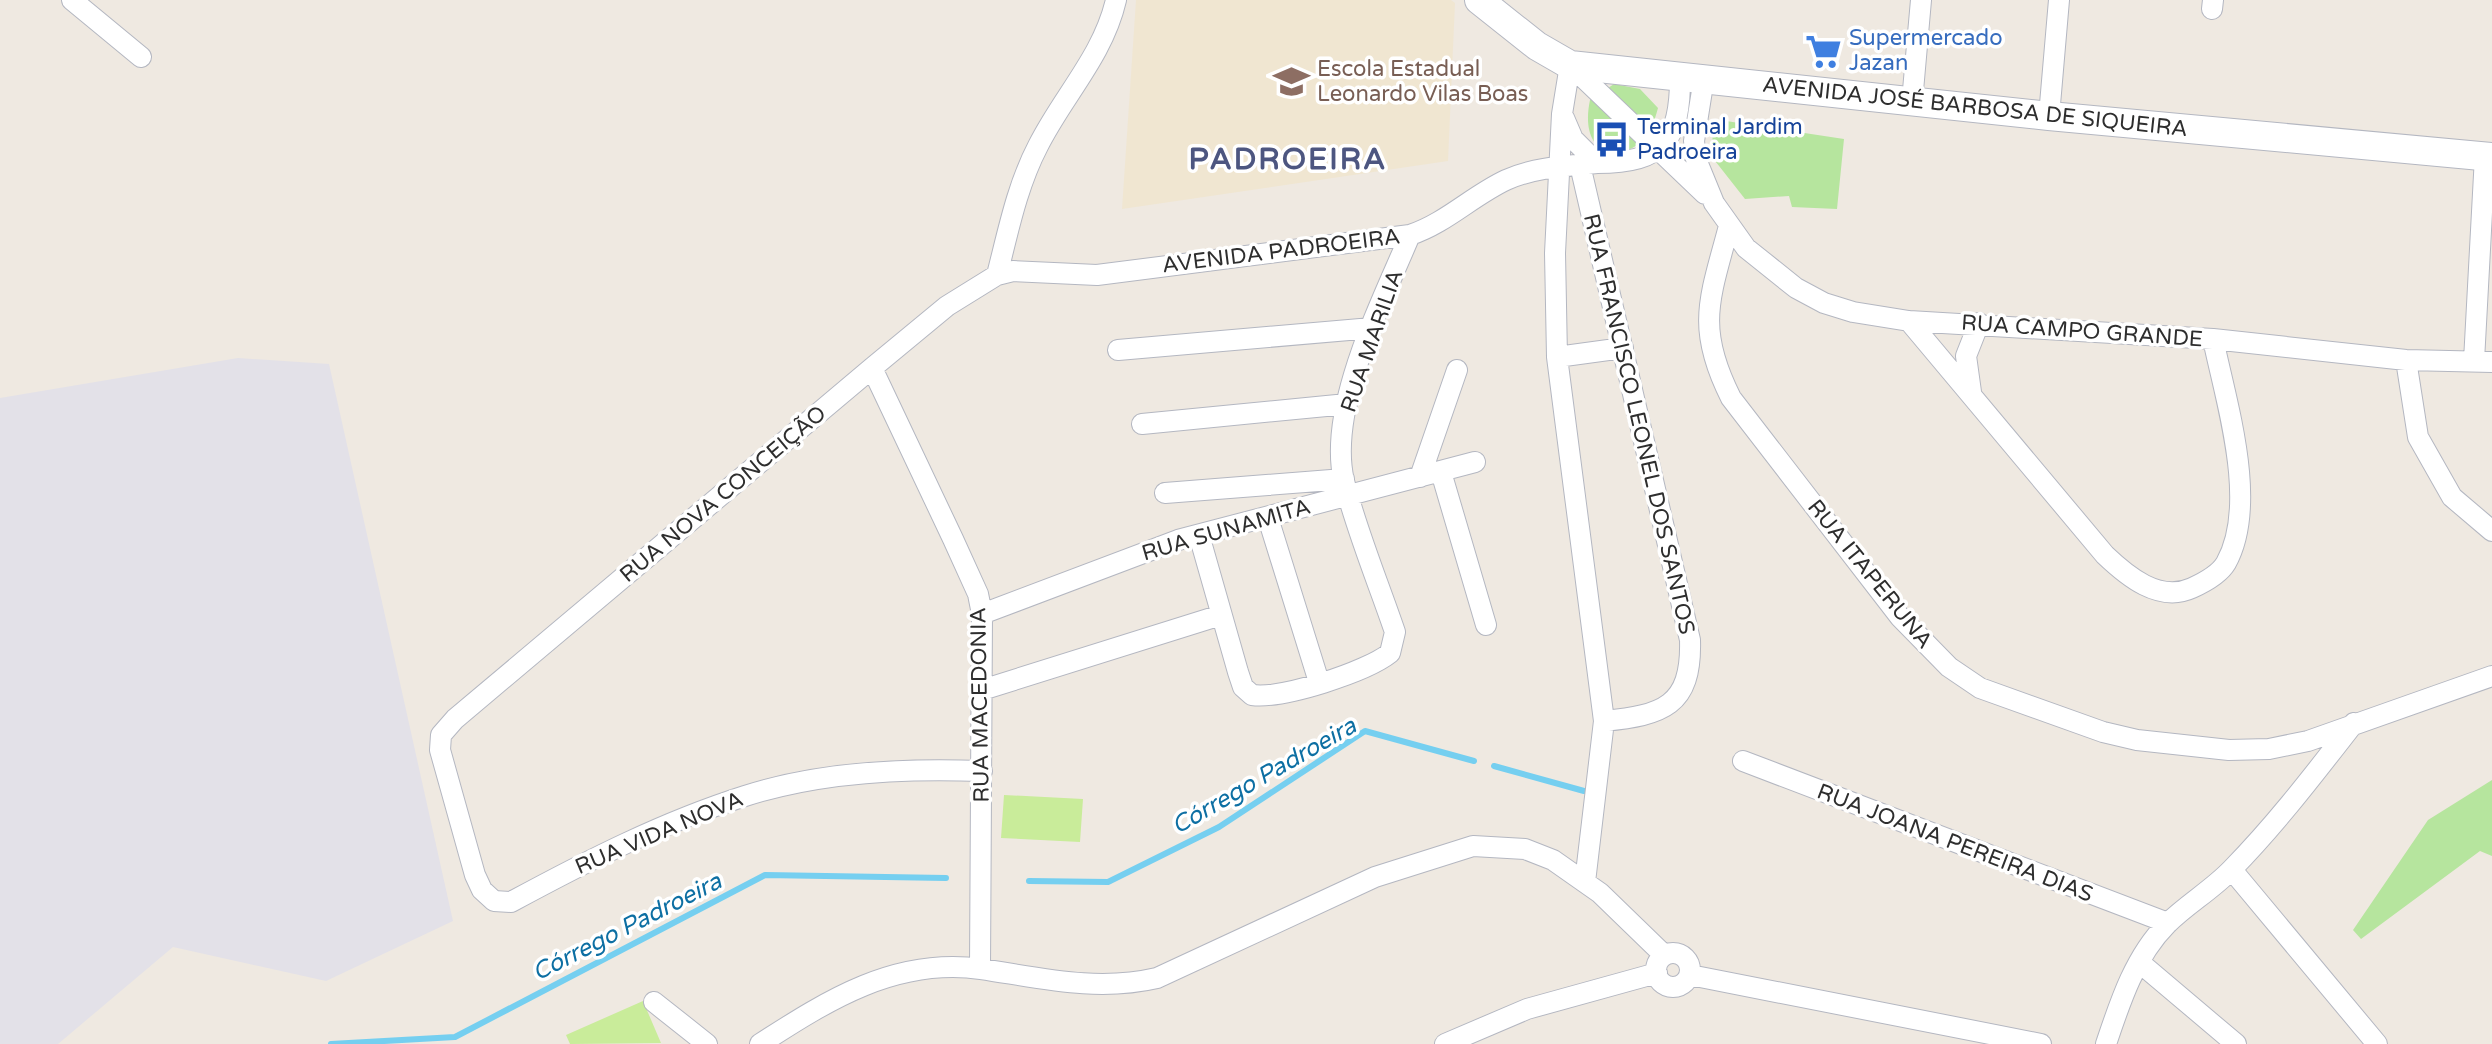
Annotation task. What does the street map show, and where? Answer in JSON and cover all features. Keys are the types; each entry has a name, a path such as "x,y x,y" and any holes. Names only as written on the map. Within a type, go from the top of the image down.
{"main road":[{"name":"AVENIDA JOSÉ BARBOSA DE SIQUEIRA","path":"1493,5 1537,46 1570,65 2049,116 2489,157"}],"street":[{"path":"72,0 141,57"},
{"path":"997,275 1023,180 1038,145 1093,59 1116,0"},
{"path":"1912,102 1921,0"},
{"path":"2049,116 2059,0"},
{"name":"RUA FRANCISCO LEONEL DOS SANTOS","path":"1570,65 1562,114 1556,217 1557,357 1604,721 1585,882"},
{"name":"RUA CAMPO GRANDE","path":"1570,65 1714,203"},
{"path":"1660,151 1677,123 1692,76"},
{"name":"RUA CAMPO GRANDE","path":"1692,76 1696,159 1714,203 1746,248 1770,268 1824,303 1853,312 1909,321 2213,339 2406,360 2483,361"},
{"path":"1562,114 1588,164"},
{"name":"AVENIDA PADROEIRA","path":"997,275 1013,271 1097,275 1410,235 1447,218 1504,181 1559,167 1619,163 1660,151"},
{"path":"2483,361 2489,157"},
{"name":"RUA FRANCISCO LEONEL DOS SANTOS","path":"1588,164 1590,217 1690,640 1688,678 1667,707 1655,714 1604,721"},
{"path":"1556,217 1590,217"},
{"name":"RUA ITAPERUNA","path":"1729,226 1707,312 1714,363 1731,398 1883,595 1949,667 1980,688 2103,732 2137,740 2229,750 2269,749 2308,741 2492,676"},
{"name":"RUA MARILIA","path":"1319,682 1380,660 1394,645 1395,632 1347,487 1342,444 1347,404 1372,328 1410,235"},
{"name":"RUA NOVA CONCEIÇÃO","path":"455,719 947,306 997,275"},
{"path":"1909,321 2105,555 2126,575 2159,592 2187,591 2225,566 2238,533 2241,491 2213,339"},
{"path":"1971,392 1966,356 1979,323"},
{"path":"1118,350 1372,328"},
{"path":"1557,357 1623,348"},
{"path":"2406,360 2418,437 2452,497 2492,531"},
{"name":"RUA MACEDONIA","path":"872,368 978,594 982,614 980,969"},
{"path":"1420,477 1457,370"},
{"path":"1142,424 1347,404"},
{"name":"RUA SUNAMITA","path":"982,614 1199,535 1268,518 1347,487 1420,477 1475,462"},
{"path":"1441,472 1486,625"},
{"path":"1165,493 1347,487"},
{"path":"1199,535 1247,692 1259,696 1319,682 1268,518"},
{"path":"982,690 1221,615"},
{"name":"RUA VIDA NOVA","path":"455,719 441,735 442,761 475,875 482,890 494,901 511,902 607,850 747,795 837,776 982,771"},
{"path":"2106,1044 2139,962 2168,923 2232,870 2296,798 2354,723"},
{"name":"RUA JOANA PEREIRA DIAS","path":"1743,761 2168,923"},
{"path":"760,1044 827,1000 880,978 948,967 1098,987 1124,986 1157,978 1375,877 1473,846 1525,849 1553,860 1585,882 1660,964 1662,982 1672,987 1683,984 1690,975 2041,1044"},
{"path":"2232,870 2377,1044"},
{"path":"2139,962 2236,1044"},
{"path":"1445,1044 1527,1009 1660,964"},
{"path":"654,1002 707,1044"}],"shaded area":[{"name":"Escola Estadual Leonardo Vilas Boas","path":"1136,0 1451,0 1455,3 1448,161 1122,209"},
{"path":"238,358 329,364 453,921 326,981 173,947 58,1044 0,1044 0,398"}],"green space":[{"path":"1614,84 1640,89 1658,108 1644,140 1613,156 1593,141 1588,118 1590,100"},
{"path":"1713,119 1844,139 1837,209 1792,207 1789,196 1745,199 1712,157"},
{"path":"2492,780 2492,856 2480,851 2361,939 2353,930 2428,820"},
{"path":"1004,795 1083,799 1080,842 1001,838"},
{"path":"643,1001 661,1043 570,1044 566,1035"}],"waterway":[{"name":"Córrego Padroeira","path":"1029,881 1108,882 1219,827 1365,731 1474,761"},
{"name":"Córrego Padroeira","path":"1494,766 1584,791"},
{"name":"Córrego Padroeira","path":"331,1044 455,1037 765,875 946,878"}],"place":[{"name":"Supermercado Jazan","path":"1823,51"},
{"name":"Escola Estadual Leonardo Vilas Boas","path":"1291,82"},
{"name":"Terminal Jardim Padroeira","path":"1611,140"}],"district":[{"name":"PADROEIRA","path":"1288,159"}]}
